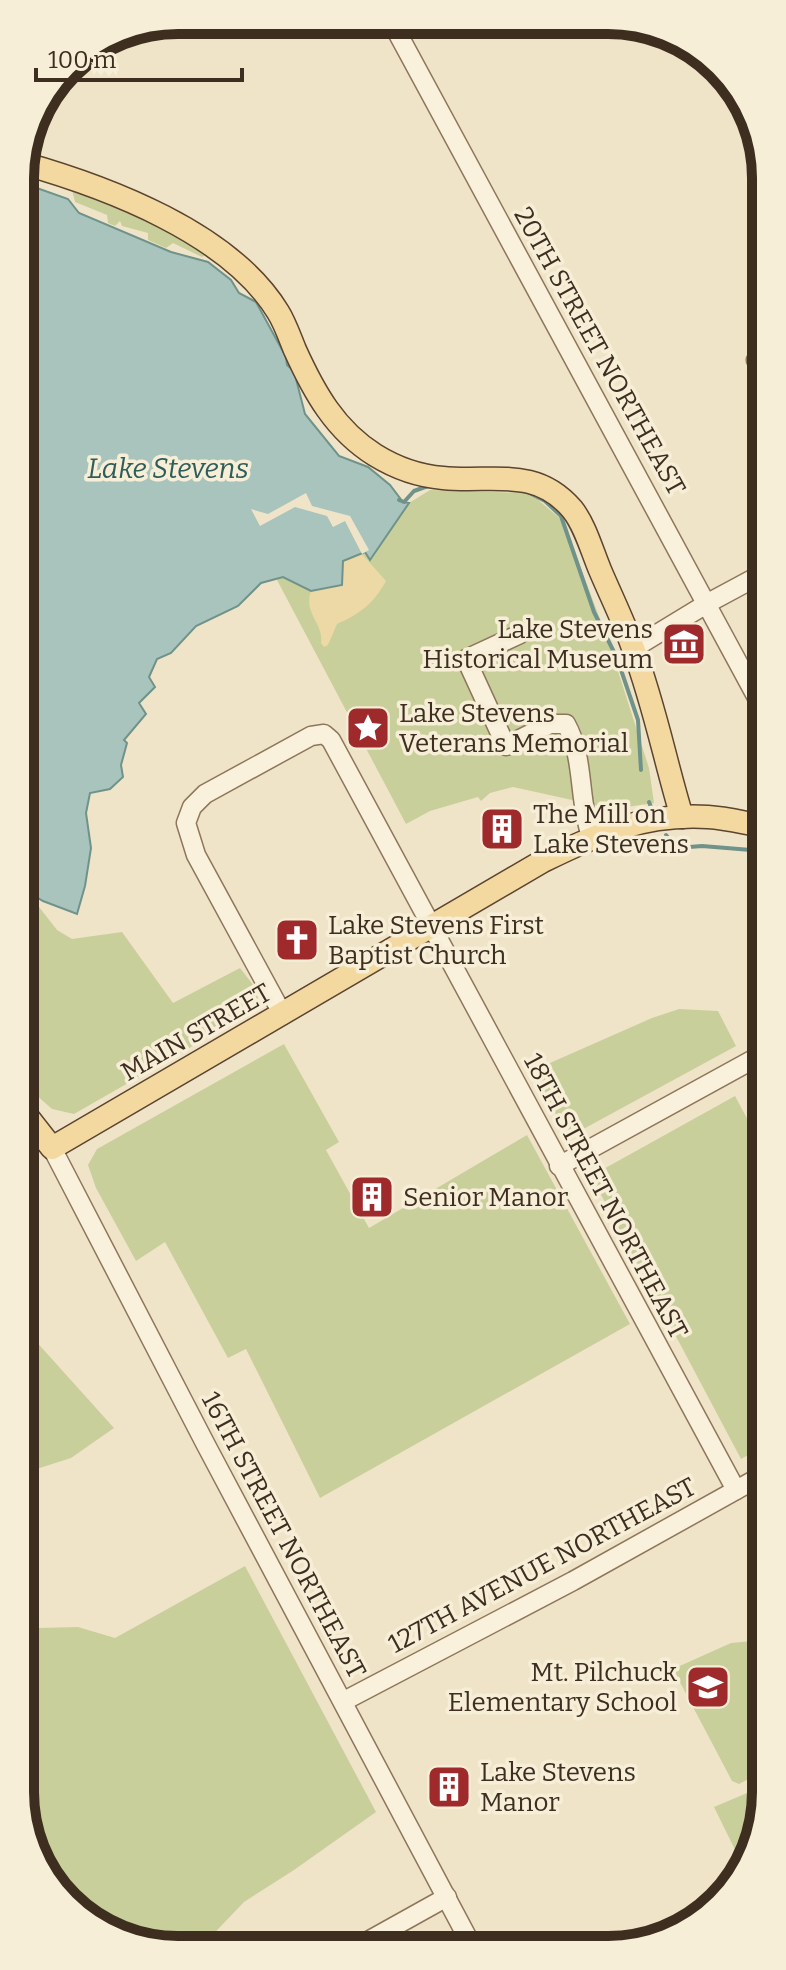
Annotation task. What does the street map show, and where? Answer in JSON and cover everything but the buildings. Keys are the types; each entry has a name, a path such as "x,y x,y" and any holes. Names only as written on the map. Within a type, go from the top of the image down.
{"main road":[{"path":"34,166 70,176 130,201 219,248 240,265 279,313 311,386 327,411 347,433 381,459 417,474 443,478 520,479 540,484 557,494 575,512 634,648 682,817"},
{"name":"MAIN STREET","path":"52,1148 591,836 630,824 682,817 710,817 752,824"},
{"path":"34,1125 52,1148"}],"street":[{"name":"20TH STREET NORTHEAST","path":"398,34 752,688"},
{"path":"634,648 752,579"},
{"path":"520,634 466,659 506,746 550,724 566,724 576,742 586,823 591,836"},
{"name":"18TH STREET NORTHEAST","path":"283,1015 196,855 186,823 192,807 205,794 311,736 324,734 333,744 736,1490"},
{"path":"559,1166 752,1060"},
{"name":"16TH STREET NORTHEAST","path":"52,1148 467,1936"},
{"name":"127TH AVENUE NORTHEAST","path":"344,1701 573,1581 752,1481"},
{"path":"377,1936 447,1897"}],"green space":[{"path":"70,182 213,250 202,257 173,243 166,248 148,240 148,233 122,226 120,221 115,226 108,223 107,215 75,202"},
{"path":"430,490 530,493 563,521 609,643 649,768 654,803 613,809 513,787 490,793 481,801 478,797 430,811 406,824 277,580 283,576 311,591 343,561 365,552 370,560 409,503"},
{"path":"34,900 57,930 72,939 122,932 173,1003 240,968 254,986 261,1007 74,1114 52,1109 34,1092"},
{"path":"679,1009 718,1011 736,1046 576,1133 562,1127 534,1070"},
{"path":"284,1044 339,1142 326,1150 369,1228 527,1135 630,1324 320,1498 246,1349 228,1358 165,1242 136,1261 96,1188 88,1165 97,1149"},
{"path":"735,1096 752,1128 752,1453 741,1459 591,1176"},
{"path":"34,1339 114,1428 71,1458 34,1470"},
{"path":"245,1566 376,1812 244,1902 212,1936 150,1933 131,1928 98,1912 58,1872 39,1830 34,1792 34,1633 39,1628 78,1627 115,1638"},
{"path":"752,1641 752,1777 739,1784 732,1781 673,1669 731,1643"},
{"path":"752,1791 747,1830 737,1855 714,1807"}],"sand":[{"path":"362,554 386,581 366,607 337,624 328,645 324,647 311,612 311,591 341,585 343,561"}],"water":[{"name":"Lake Stevens","path":"34,187 68,199 79,213 171,252 208,262 231,280 239,293 256,302 286,357 287,365 294,371 305,414 339,456 368,467 390,485 403,502 409,503 370,560 365,552 343,561 342,585 311,591 283,577 261,583 238,606 196,626 171,653 157,659 149,677 155,687 139,703 146,714 124,740 127,743 121,765 123,777 110,789 90,793 86,813 91,848 77,914 34,895"}],"pier":[{"path":"306,493 312,506 350,516 369,550 362,554 345,521 333,527 327,516 295,507 260,526 251,509 268,514"}],"waterway":[{"path":"399,500 404,502 414,491 428,486"},
{"path":"528,492 545,501 561,516 594,612 617,658 638,720 641,770"},
{"path":"649,802 651,807"},
{"path":"666,835 677,848 702,846 752,850"}],"place":[{"name":"Lake Stevens Historical Museum","path":"684,644"},
{"name":"Lake Stevens Veterans Memorial","path":"368,728"},
{"name":"The Mill on Lake Stevens","path":"502,829"},
{"name":"Lake Stevens First Baptist Church","path":"297,940"},
{"name":"Senior Manor","path":"372,1197"},
{"name":"Mt. Pilchuck Elementary School","path":"708,1687"},
{"name":"Lake Stevens Manor","path":"449,1787"}]}
